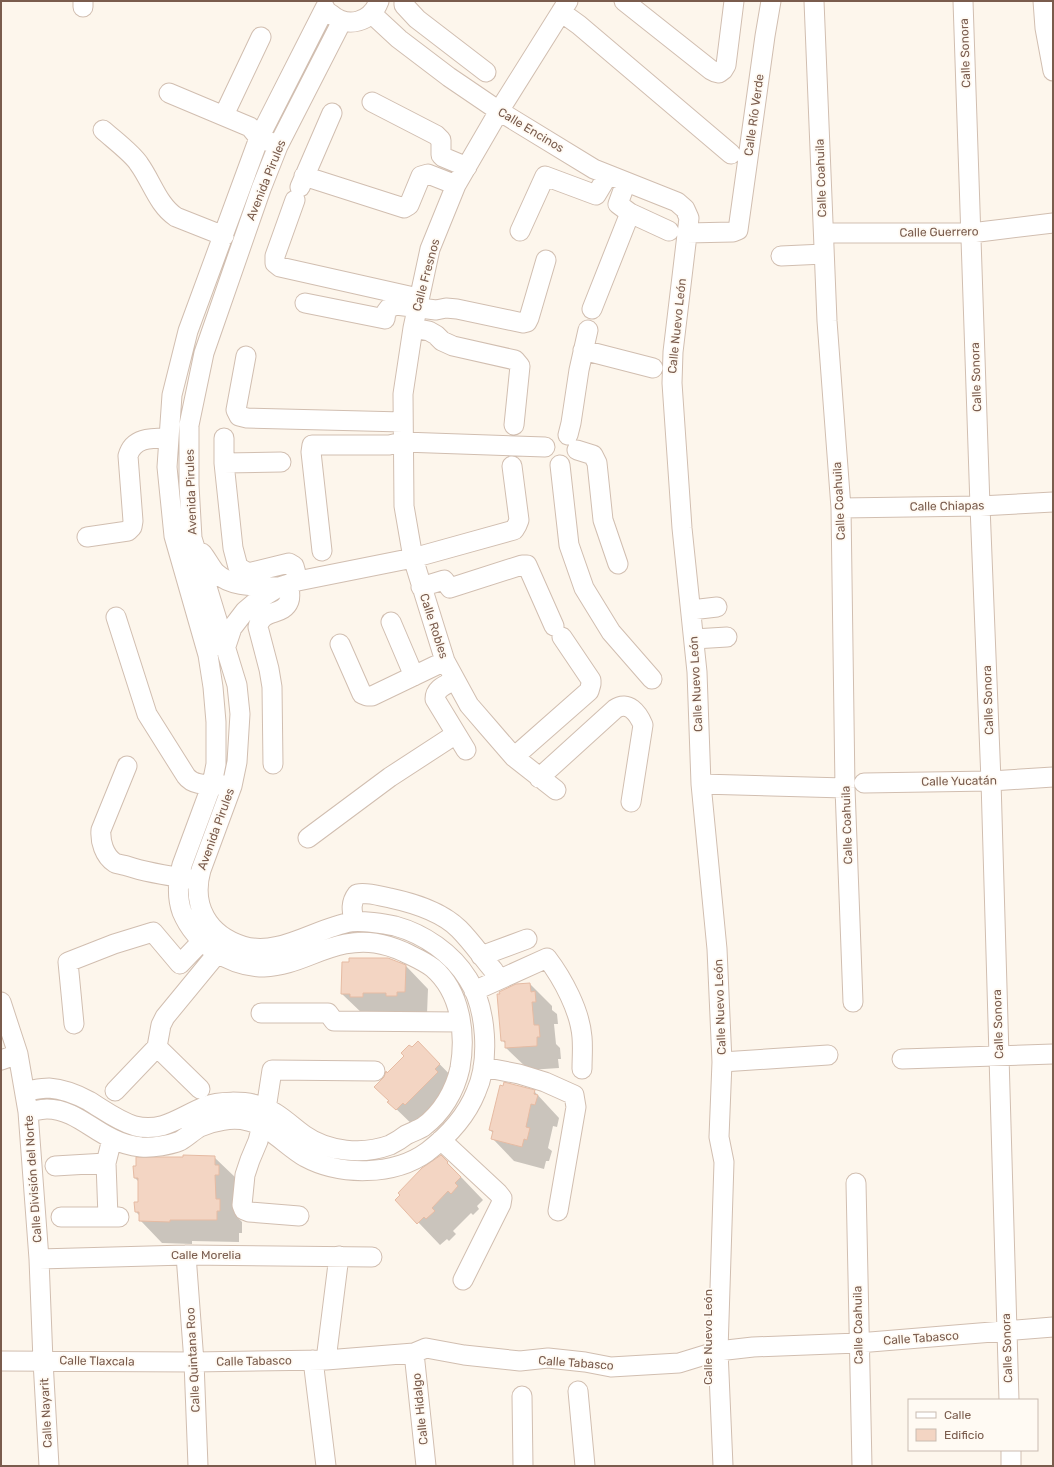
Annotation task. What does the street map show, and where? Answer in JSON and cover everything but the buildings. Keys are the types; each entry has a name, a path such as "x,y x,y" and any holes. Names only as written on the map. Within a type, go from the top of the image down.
{"street":[{"path":"404,1 406,9 417,20 486,72"},
{"path":"624,1 711,70 720,73 726,65 734,1"},
{"name":"Calle Río Verde","path":"678,232 733,232 738,230 771,1"},
{"name":"Calle Coahuila","path":"814,1 824,254 841,508 845,788 854,1002"},
{"name":"Calle Sonora","path":"963,1 980,506 992,781 1009,1399"},
{"path":"1043,1 1045,28 1053,71"},
{"path":"324,4 332,16 342,21 349,22 357,22 365,19 375,7"},
{"name":"Avenida Pirules","path":"25,1091 48,1088 60,1091 88,1101 115,1118 135,1126 154,1127 173,1123 209,1105 234,1102 257,1105 264,1118 305,1157 321,1164 339,1169 362,1170 386,1168 405,1163 421,1156 452,1130 466,1112 477,1091 486,1048 484,1023 474,991 468,978 452,959 428,939 394,926 354,921 332,927 274,948 223,947 202,941 191,928 182,911 179,897 179,877 182,865 212,784 216,764 216,722 208,655 174,536 168,467 172,395 188,331 259,138 324,4"},
{"name":"Calle Encinos","path":"375,7 399,39 449,77 499,111 594,169 681,205 688,213 689,218 678,232"},
{"path":"564,7 579,25 731,154"},
{"name":"Calle Fresnos","path":"413,558 404,506 403,394 413,328 430,249 456,185 499,111 564,7"},
{"path":"399,39 417,20"},
{"name":"Avenida Pirules","path":"28,1112 48,1109 63,1112 79,1119 112,1139 142,1147 157,1146 179,1141 201,1127 216,1122 233,1120 248,1121 279,1115 307,1137 328,1146 356,1151 373,1150 392,1144 424,1126 447,1102 454,1088 459,1071 463,1046 458,1008 452,993 433,968 419,959 383,943 357,942 319,951 293,963 275,966 250,966 234,961 223,947 218,933 208,923 201,911 199,897 198,879 207,850 232,786 237,762 240,714 236,685 192,538 189,485 190,425 204,353 258,196 278,146 342,21"},
{"path":"224,115 261,37"},
{"path":"169,93 250,127 259,138 278,146"},
{"path":"372,102 439,137 441,140 441,155 467,167"},
{"path":"332,113 300,188 274,256 275,263 280,267 418,303 436,310 446,308 457,309 523,323 527,322 546,260"},
{"path":"103,130 139,162 164,206 170,213 176,217 224,236"},
{"path":"300,188 404,208 409,205 421,176 424,174 428,174 456,185"},
{"path":"520,231 545,176 596,195 608,175"},
{"path":"626,182 618,204 630,213 678,232"},
{"path":"592,309 630,213"},
{"name":"Calle Guerrero","path":"824,233 971,233 1053,223"},
{"name":"Calle Nuevo León","path":"678,232 672,352 672,384 682,528 697,672 701,784 717,949 722,1062 719,1137 724,1162 712,1353 711,1466"},
{"path":"781,256 824,254"},
{"path":"305,302 385,319 386,312 389,308 396,305 418,303"},
{"path":"413,328 436,334 442,341 453,346 519,362 520,366 514,425"},
{"path":"588,330 583,350 571,423 572,442 575,456 566,464 560,465 553,463 548,459 545,447 550,437 562,433 572,442 593,455 597,463 603,520 618,564"},
{"path":"583,350 653,368"},
{"path":"246,356 236,410 240,416 247,418 403,422"},
{"path":"86,537 128,531 132,527 133,521 128,456 130,448 137,442 154,438 169,438"},
{"path":"224,438 224,463 233,548 238,567 248,573 289,563 294,566 289,584 289,602 283,608 263,617 258,627 272,687 273,764"},
{"path":"322,551 311,452 312,445 389,445 403,442 545,447"},
{"path":"224,463 281,462"},
{"path":"560,465 569,545 584,588 611,632 652,679"},
{"path":"192,538 216,574 230,582 249,586 289,584 413,558 514,530 519,520 512,466"},
{"name":"Calle Chiapas","path":"841,508 980,506 1053,502"},
{"name":"Calle Robles","path":"413,558 445,661 469,705 514,756 539,778 556,790"},
{"path":"422,587 444,580 450,588 522,565 527,565 558,631 591,680 592,684 588,690 514,756"},
{"path":"225,649 232,628 245,611 258,600 289,584"},
{"path":"691,610 717,606"},
{"path":"116,617 147,714 189,780 198,783 232,786"},
{"path":"391,622 414,676"},
{"path":"694,639 727,637"},
{"path":"340,644 362,694 367,696 372,696 445,661"},
{"path":"308,838 390,777 461,742 435,699 437,690 455,680"},
{"path":"539,778 615,709 619,706 627,706 640,716 643,725 631,802"},
{"path":"127,766 101,830 100,838 104,850 114,862 139,870 165,876 198,879"},
{"name":"Calle Yucatán","path":"864,783 992,781 1053,778"},
{"path":"701,784 845,788"},
{"path":"354,921 352,908 353,900 357,894 364,892 405,901 442,916 458,928 494,971"},
{"path":"74,1024 68,962 114,944 153,932 180,964 202,941"},
{"path":"481,956 526,939"},
{"path":"115,1091 157,1047 161,1025 165,1017 223,947"},
{"path":"474,991 547,958 555,968 576,1008 582,1036 582,1069"},
{"name":"Calle División del Norte","path":"1,1002 10,1057 25,1091 28,1112 39,1259 43,1360"},
{"path":"261,1013 328,1013 334,1021 460,1022"},
{"path":"463,1046 486,1048"},
{"path":"157,1047 200,1089"},
{"path":"902,1058 1053,1054"},
{"path":"722,1062 828,1055"},
{"path":"483,1067 545,1082 574,1095 576,1107 558,1211"},
{"path":"300,1216 249,1212 244,1210 242,1205 245,1175 264,1118 272,1070 375,1071"},
{"path":"79,1119 88,1101"},
{"path":"61,1217 114,1217 106,1163 112,1139"},
{"path":"441,1140 502,1198 502,1204 463,1280"},
{"path":"55,1166 106,1163"},
{"name":"Calle Coahuila","path":"856,1183 858,1343 862,1466"},
{"name":"Calle Morelia","path":"39,1259 186,1255 372,1257"},
{"name":"Calle Quintana Roo","path":"186,1255 194,1362 198,1466"},
{"path":"326,1466 320,1360 339,1256"},
{"name":"Calle Tabasco","path":"194,1362 320,1360 414,1353 426,1348 471,1356 520,1361 548,1358 585,1362 611,1367 679,1363 712,1353 753,1347 858,1343 1053,1327"},
{"name":"Calle Hidalgo","path":"414,1353 426,1466"},
{"name":"Calle Nuevo León","path":"712,1353 722,1466"},
{"name":"Calle Tlaxcala","path":"1,1361 43,1360 194,1362"},
{"name":"Calle Nayarit","path":"43,1360 49,1466"},
{"path":"578,1391 585,1466"},
{"path":"522,1396 523,1466"},
{"path":"1010,1451 1011,1466"}]}
